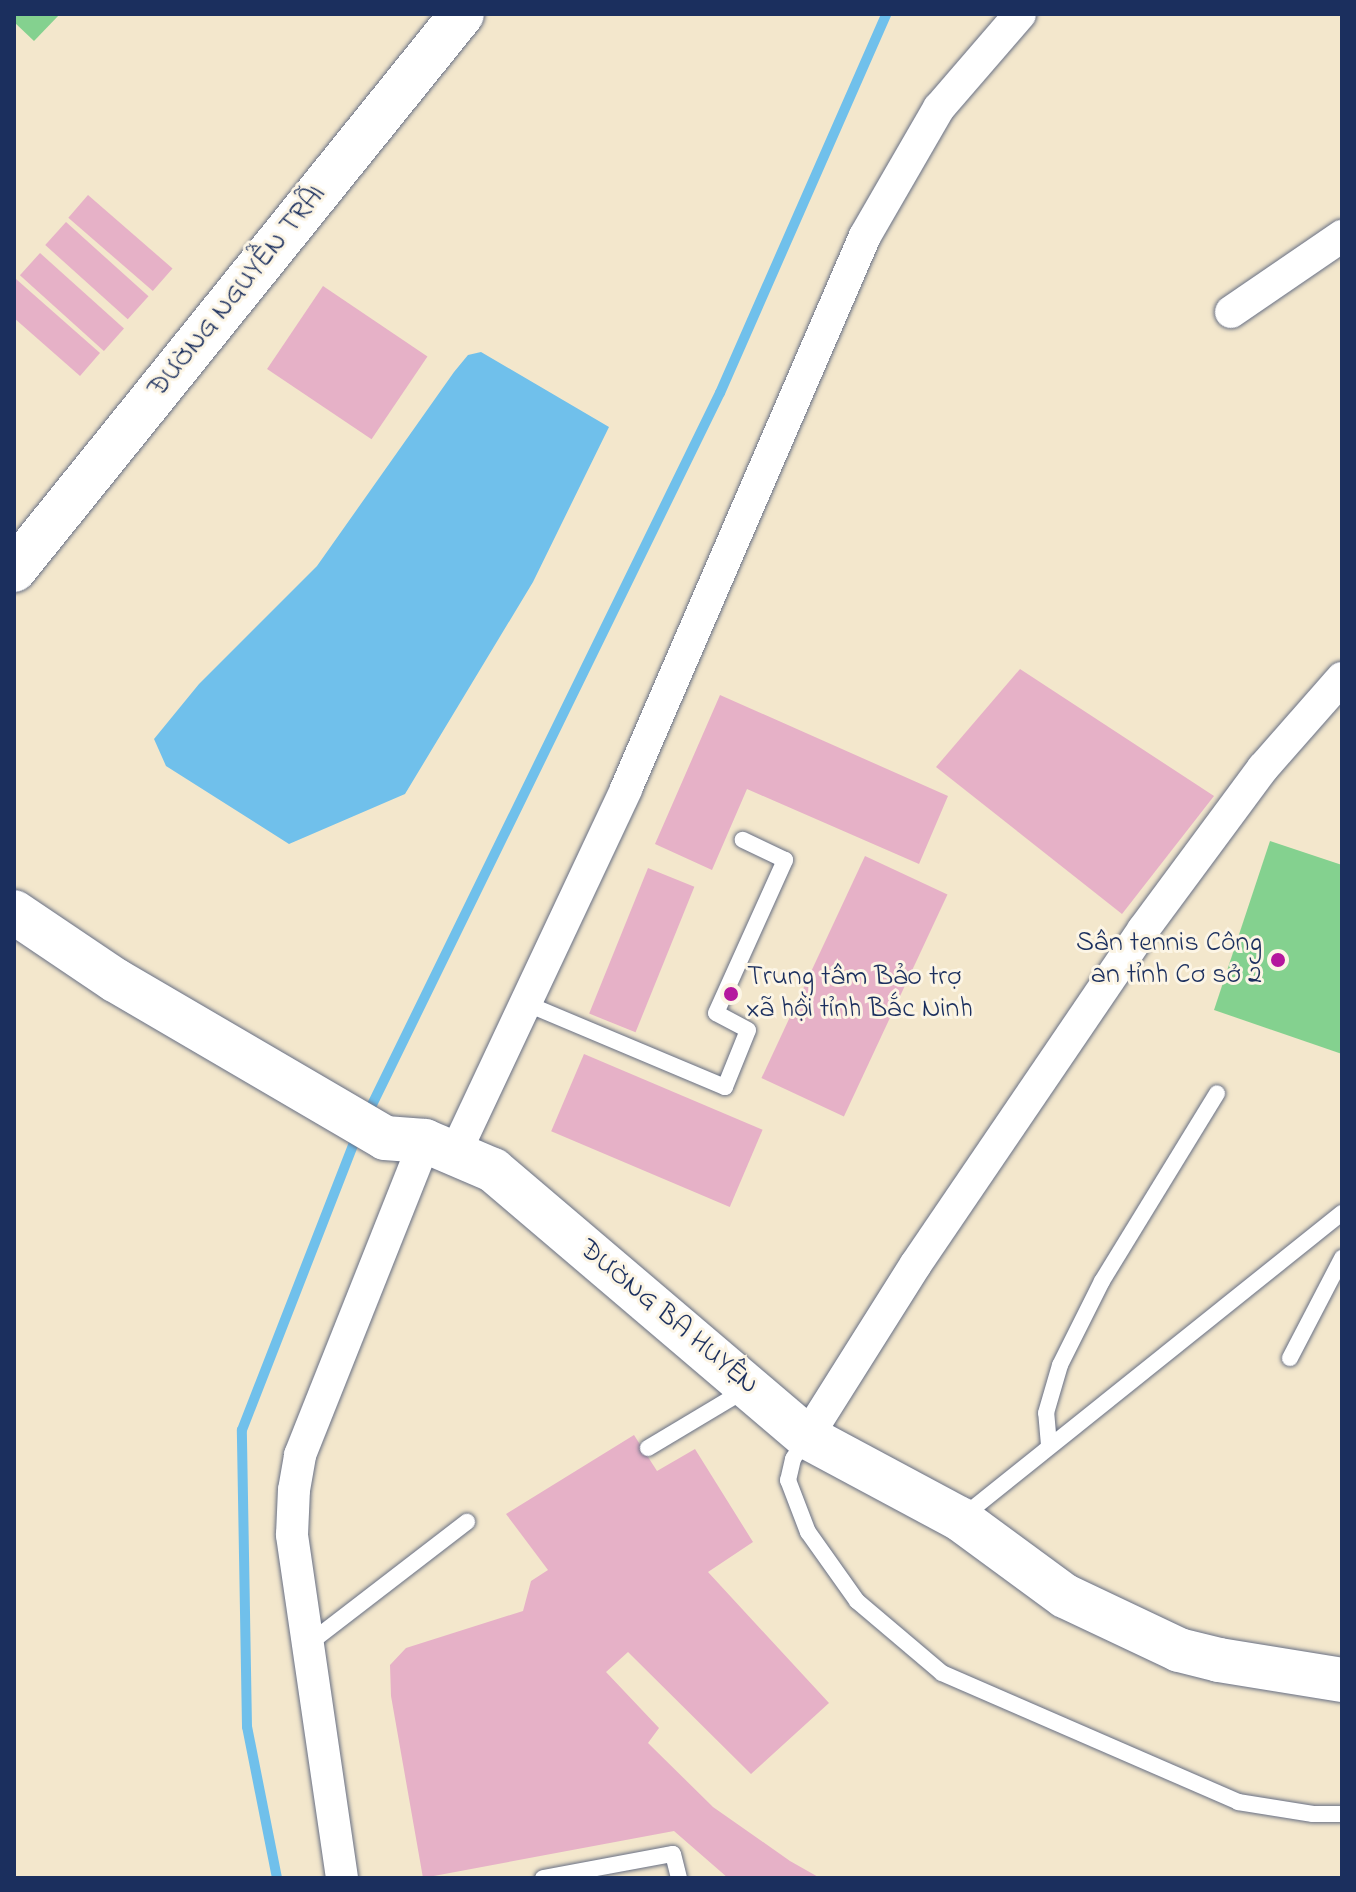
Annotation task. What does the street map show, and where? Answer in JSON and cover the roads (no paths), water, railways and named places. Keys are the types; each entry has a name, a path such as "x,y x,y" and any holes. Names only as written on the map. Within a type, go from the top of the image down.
{"main road":[{"name":"ĐƯỜNG NGUYỄN TRÃI","path":"14,570 462,14"},
{"name":"ĐƯỜNG BA HUYỆN","path":"14,912 115,980 315,1096 493,1170 807,1437 960,1519 1065,1596 1179,1650 1219,1660 1342,1680"}],"street":[{"path":"342,1878 292,1535 300,1455 425,1144 525,1003 626,789 865,236 939,108 1020,14"},
{"path":"1231,312 1342,236"},
{"path":"807,1437 916,1264 1143,930 1263,768 1342,678"}],"lane":[{"path":"525,1003 725,1087 748,1030 716,1013 785,860 743,840"},
{"path":"1049,1445 1046,1413 1060,1365 1102,1281 1217,1093"},
{"path":"960,1519 1342,1213"},
{"path":"1290,1358 1342,1258"},
{"path":"648,1448 750,1387"},
{"path":"807,1437 793,1459 788,1480 808,1532 857,1601 942,1673 1238,1802 1313,1814 1342,1814"},
{"path":"307,1645 467,1522"},
{"path":"543,1878 673,1854 679,1878"}],"water":[{"path":"481,352 609,427 533,582 405,794 289,844 166,766 154,739 199,684 317,566 454,372 468,355"}],"waterway":[{"path":"367,1115 720,393 886,14"},
{"path":"277,1878 247,1727 242,1430 358,1133"}],"place":[{"name":"Sân tennis Công an tỉnh Cơ sở 2","path":"1278,960"},
{"name":"Trung tâm Bảo trợ xã hội tỉnh Bắc Ninh","path":"731,994"}]}
